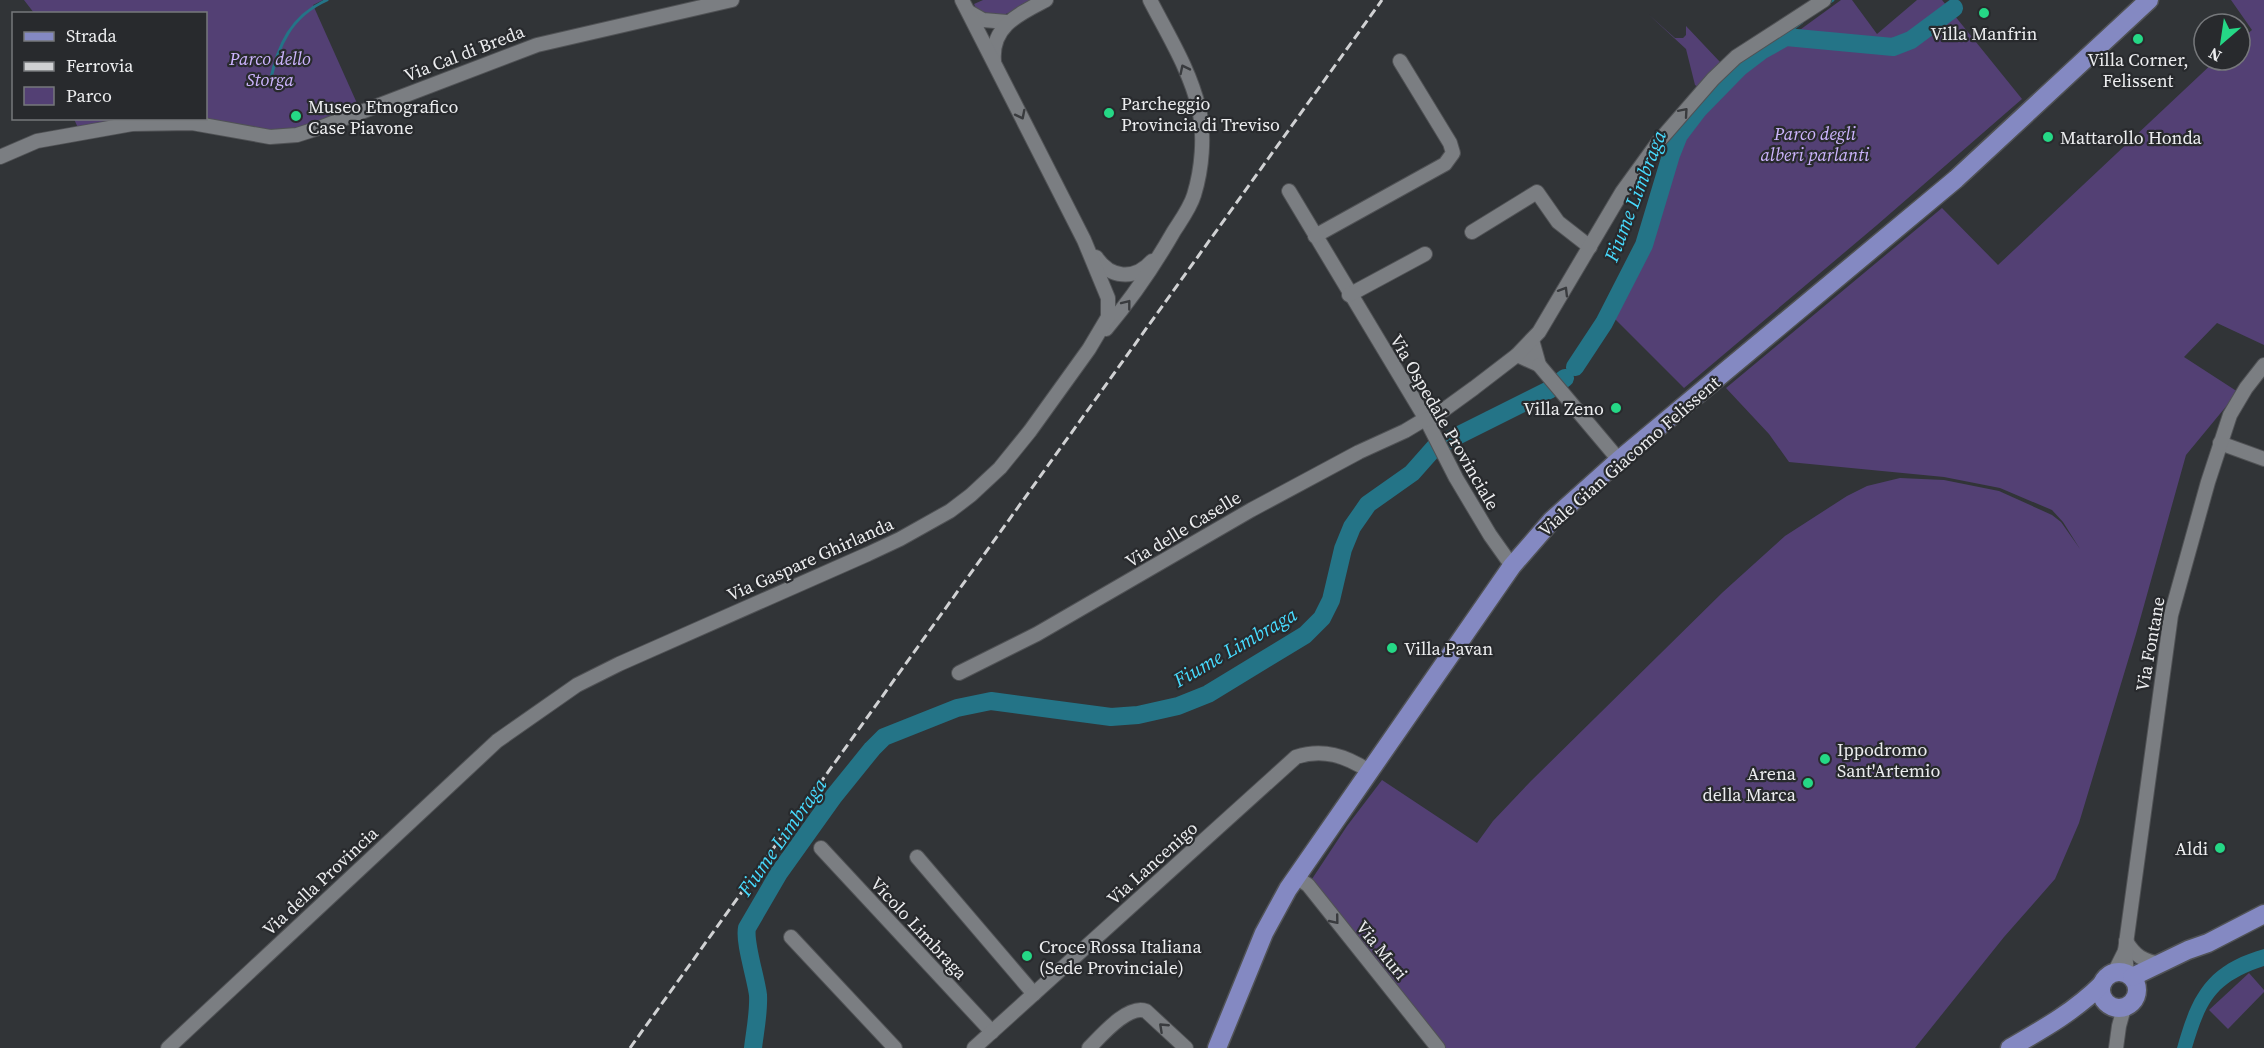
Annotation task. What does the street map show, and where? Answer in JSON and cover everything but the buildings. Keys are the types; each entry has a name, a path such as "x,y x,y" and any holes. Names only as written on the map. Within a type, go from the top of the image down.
{"main road":[{"name":"Viale Gian Giacomo Felissent","path":"1217,1048 1264,933 1296,877 1512,566 1552,520 1619,460 1956,179 2149,0"},
{"path":"2010,1048 2123,980 2208,943 2264,914"},
{"path":"2116,1011 2101,994 2123,980 2187,959 2208,943"},
{"path":"2055,1022 2116,1011 2134,1001 2123,980"}],"street":[{"name":"Via Cal di Breda","path":"0,157 37,141 153,122 192,123 270,137 297,135 537,45 732,0"},
{"path":"994,63 993,51 996,40 1007,22 1046,0"},
{"name":"Via Gaspare Ghirlanda","path":"497,741 577,685 909,534 950,511 1000,468 1036,423 1089,349 1141,286 1194,197 1200,167 1202,138 1199,110 1189,79 1150,0"},
{"name":"Via delle Caselle","path":"959,673 1037,634 1251,510 1359,452 1420,422 1427,421 1517,355 1543,326 1645,158 1713,79 1736,57 1824,0"},
{"path":"965,5 982,20 1007,22"},
{"name":"Via Gaspare Ghirlanda","path":"965,5 1084,240 1108,298 1108,316 1089,349"},
{"path":"1315,236 1444,164 1453,153 1450,142 1400,61"},
{"name":"Via Ospedale Provinciale","path":"1289,191 1427,421 1490,536 1512,566"},
{"path":"1472,232 1538,192 1558,222 1590,247"},
{"name":"Via Gaspare Ghirlanda","path":"1084,240 1102,267 1119,274 1138,271 1149,265 1165,247"},
{"path":"1350,295 1425,254"},
{"path":"1532,340 1539,365 1619,460"},
{"path":"1517,355 1539,365"},
{"name":"Via Fontane","path":"2123,980 2171,615 2230,415 2246,388 2264,365"},
{"path":"2220,443 2264,459"},
{"name":"Via della Provincia","path":"168,1048 497,741"},
{"name":"Via Lancenigo","path":"974,1048 1296,757 1310,753 1337,755 1369,771"},
{"name":"Vicolo Limbraga","path":"820,848 992,1032"},
{"path":"917,857 1034,994"},
{"name":"Via Muri","path":"1296,877 1308,885 1438,1048"},
{"path":"791,937 895,1048"},
{"path":"2126,946 2148,962 2161,964"},
{"path":"1089,1048 1131,1011 1139,1009 1146,1011 1186,1048"},
{"path":"2116,1011 2116,1048"}],"green space":[{"name":"Parco dello Storga","path":"24,0 323,0 313,5 360,110 288,134 193,120 207,120 207,12 33,12"},
{"path":"983,0 1036,0 1012,12 994,16 979,12 974,4"},
{"name":"Parco degli alberi parlanti","path":"1841,0 1852,0 1877,34 1917,0 1942,0 2022,99 1684,388 1614,318 1627,294 1650,238 1679,142 1686,129 1747,68 1789,41 1797,32"},
{"name":"Ippodromo Sant'Artemio","path":"2231,0 2264,0 2264,345 2217,323 2184,357 2238,392 2186,455 2136,634 2079,823 2055,879 2004,937 1915,1048 1446,1048 1312,879 1347,826 1382,780 1477,843 1493,821 1531,781 1723,592 1785,536 1847,496 1867,486 1900,478 1944,480 1999,491 2052,515 2061,522 2080,549 2063,522 2052,510 2000,488 1944,477 1789,462 1769,434 1726,388 1942,208 1998,265 2203,72 2252,72 2252,12 2239,12"},
{"path":"1648,14 1675,38 1683,38 1686,35 1686,26 1720,62 1720,65 1700,88 1695,85 1686,49"},
{"path":"74,120 146,120 79,130"},
{"path":"2249,973 2264,992 2228,1029 2209,1010"}],"water":[{"path":"2264,949 2264,966 2234,979 2215,995 2202,1018 2192,1048 2177,1048 2189,1012 2205,984 2228,964"}],"waterway":[{"path":"270,82 277,56 288,33 304,14 327,0"},
{"path":"1827,4 1833,0"},
{"name":"Fiume Limbraga","path":"1575,367 1604,323 1644,245 1679,135 1698,110 1740,67 1761,51 1786,37 1893,47 1911,40 1954,8"},
{"path":"1786,37 1802,22"},
{"name":"Fiume Limbraga","path":"753,1048 758,995 747,942 747,928 779,873 834,796 884,737 957,708 991,701 1111,717 1138,715 1178,706 1208,694 1305,635 1322,618 1331,600 1343,549 1352,527 1368,504 1412,473 1435,447 1549,390 1565,378"}],"railway":[{"path":"630,1048 1382,0"}],"place":[{"name":"Villa Manfrin","path":"1984,13"},
{"name":"Villa Corner, Felissent","path":"2138,39"},
{"name":"Parcheggio Provincia di Treviso","path":"1109,113"},
{"name":"Museo Etnografico Case Piavone","path":"296,116"},
{"name":"Mattarollo Honda","path":"2048,137"},
{"name":"Villa Zeno","path":"1616,408"},
{"name":"Villa Pavan","path":"1392,648"},
{"name":"Ippodromo Sant'Artemio","path":"1825,759"},
{"name":"Arena della Marca","path":"1808,783"},
{"name":"Aldi","path":"2220,848"},
{"name":"Croce Rossa Italiana (Sede Provinciale)","path":"1027,956"}]}
